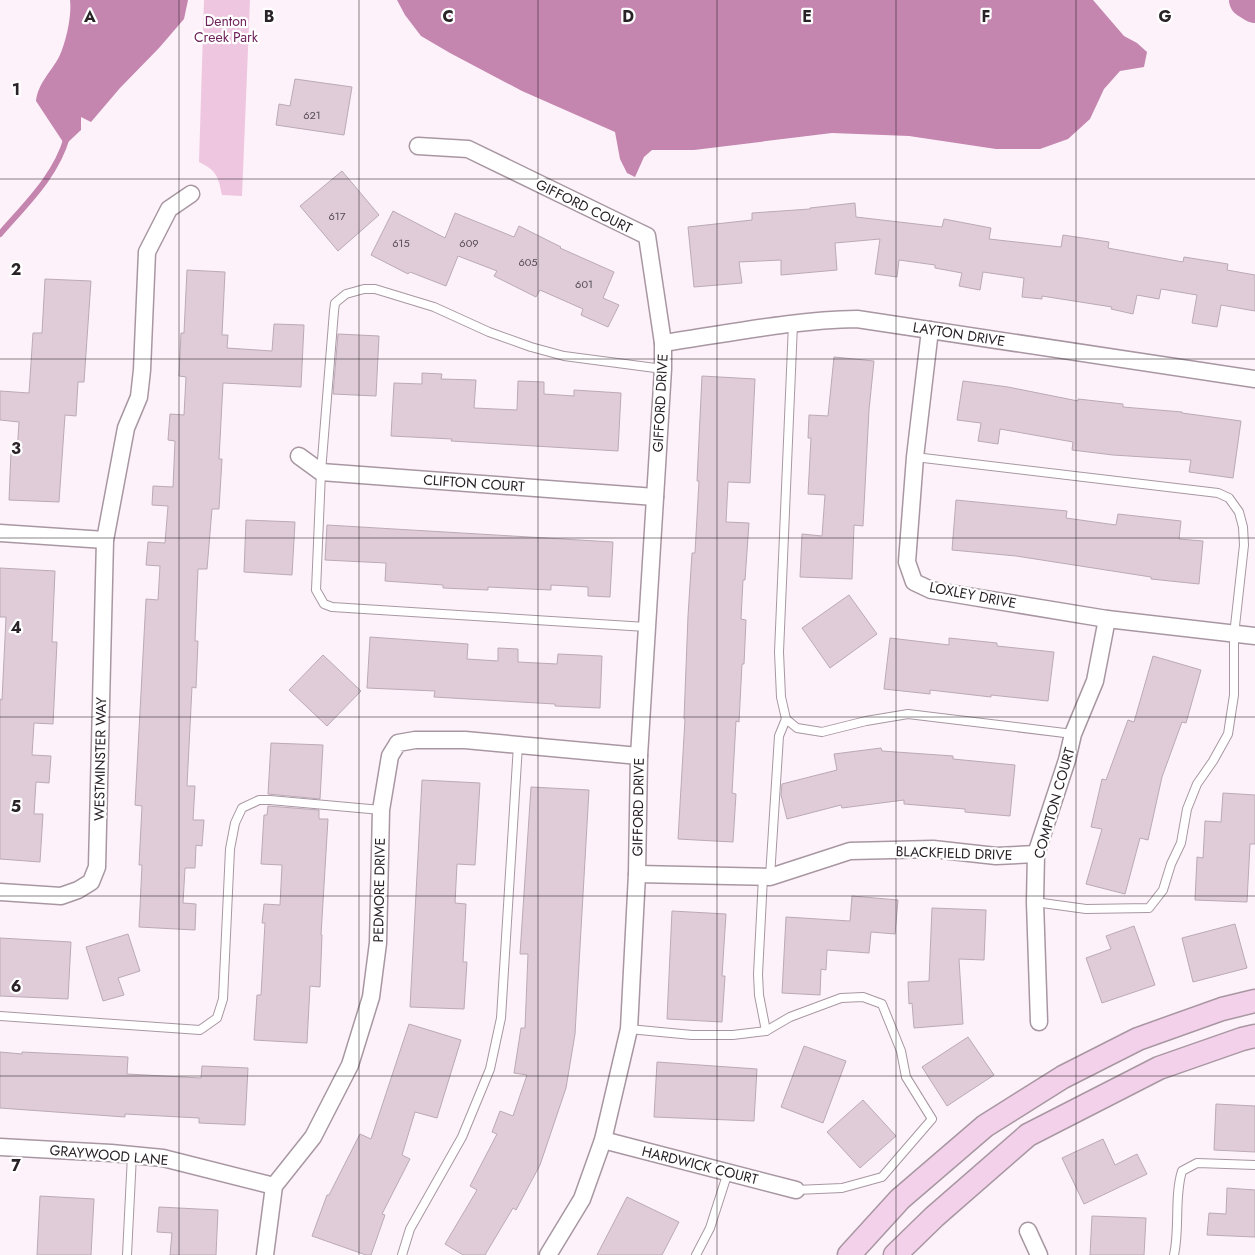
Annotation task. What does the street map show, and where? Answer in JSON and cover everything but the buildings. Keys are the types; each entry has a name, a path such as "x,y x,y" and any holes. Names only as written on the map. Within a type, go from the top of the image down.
{"street":[{"name":"GIFFORD COURT","path":"418,146 468,149 647,236 663,343"},
{"name":"WESTMINSTER WAY","path":"0,892 61,896 78,890 91,882 97,867 105,540 126,428 139,397 142,370 147,252 169,209 191,194"},
{"name":"LAYTON DRIVE","path":"663,343 793,324 858,319 1255,379"},
{"name":"LOXLEY DRIVE","path":"930,330 915,457 907,562 914,582 931,590 1107,619 1255,636"},
{"name":"GIFFORD DRIVE","path":"548,1255 582,1199 603,1140 628,1029 637,874 639,756 663,369 663,343"},
{"path":"299,456 321,472"},
{"name":"CLIFTON COURT","path":"321,472 655,497"},
{"path":"0,533 105,540"},
{"name":"COMPTON COURT","path":"1038,1022 1035,902 1036,854 1067,760 1073,734 1095,681 1107,619"},
{"name":"PEDMORE DRIVE","path":"274,1186 313,1137 342,1081 350,1065 371,997 378,943 380,810 390,756 398,744 423,740 465,740 639,756"},
{"name":"BLACKFIELD DRIVE","path":"637,874 766,877 850,851 933,849 996,856 1036,854"},
{"path":"849,1255 900,1199 985,1126 1000,1116 1063,1077 1138,1039 1222,1009 1255,1001"},
{"path":"895,1255 934,1217 1028,1135 1159,1068 1255,1036"},
{"name":"HARDWICK COURT","path":"603,1140 796,1190"},
{"name":"GRAYWOOD LANE","path":"0,1147 163,1158 274,1186"},
{"path":"265,1255 274,1186"},
{"path":"1028,1231 1040,1255"}],"lane":[{"path":"646,627 332,607 324,604 316,590 321,472 334,311 336,303 346,294 364,289 375,289 434,307 489,332 564,356 663,369"},
{"path":"766,1030 759,996 758,974 779,736 786,719 781,697 779,652 793,324"},
{"path":"915,457 1218,494 1229,498 1239,512 1243,527 1244,545 1234,634 1234,695 1228,734 1197,784 1187,809 1181,843 1171,864 1163,890 1149,908 1086,909 1035,902"},
{"path":"786,719 797,728 822,732 866,721 908,714 1073,734"},
{"path":"402,1255 410,1229 462,1137 490,1069 501,1018 518,745"},
{"path":"0,1016 200,1030 218,1018 224,999 230,849 235,822 242,808 259,800 270,800 380,810"},
{"path":"628,1029 692,1035 733,1036 766,1030 790,1017 841,998 863,997 882,1004 892,1024 901,1050 906,1077 932,1119 882,1177 842,1188 796,1190"},
{"path":"127,1255 132,1155"},
{"path":"1174,1255 1178,1184 1182,1171 1197,1163 1255,1165"},
{"path":"696,1255 710,1228 728,1172"}],"green space":[{"name":"Denton Creek Park","path":"204,0 250,0 242,196 222,195 216,175 210,168 199,162"}],"shaded area":[{"path":"70,0 188,0 184,19 91,122 81,117 81,130 65,145 36,101 39,89 59,57 64,44 68,29"},
{"path":"397,0 1093,0 1124,36 1137,43 1147,52 1144,67 1120,71 1104,89 1090,119 1068,139 1040,149 996,149 909,136 832,133 694,150 652,150 644,157 635,177 627,173 620,159 615,132 522,91 421,36 405,15"}],"waterway":[{"path":"1247,0 1255,5"},
{"path":"0,234 48,177 56,164 67,137"}]}
